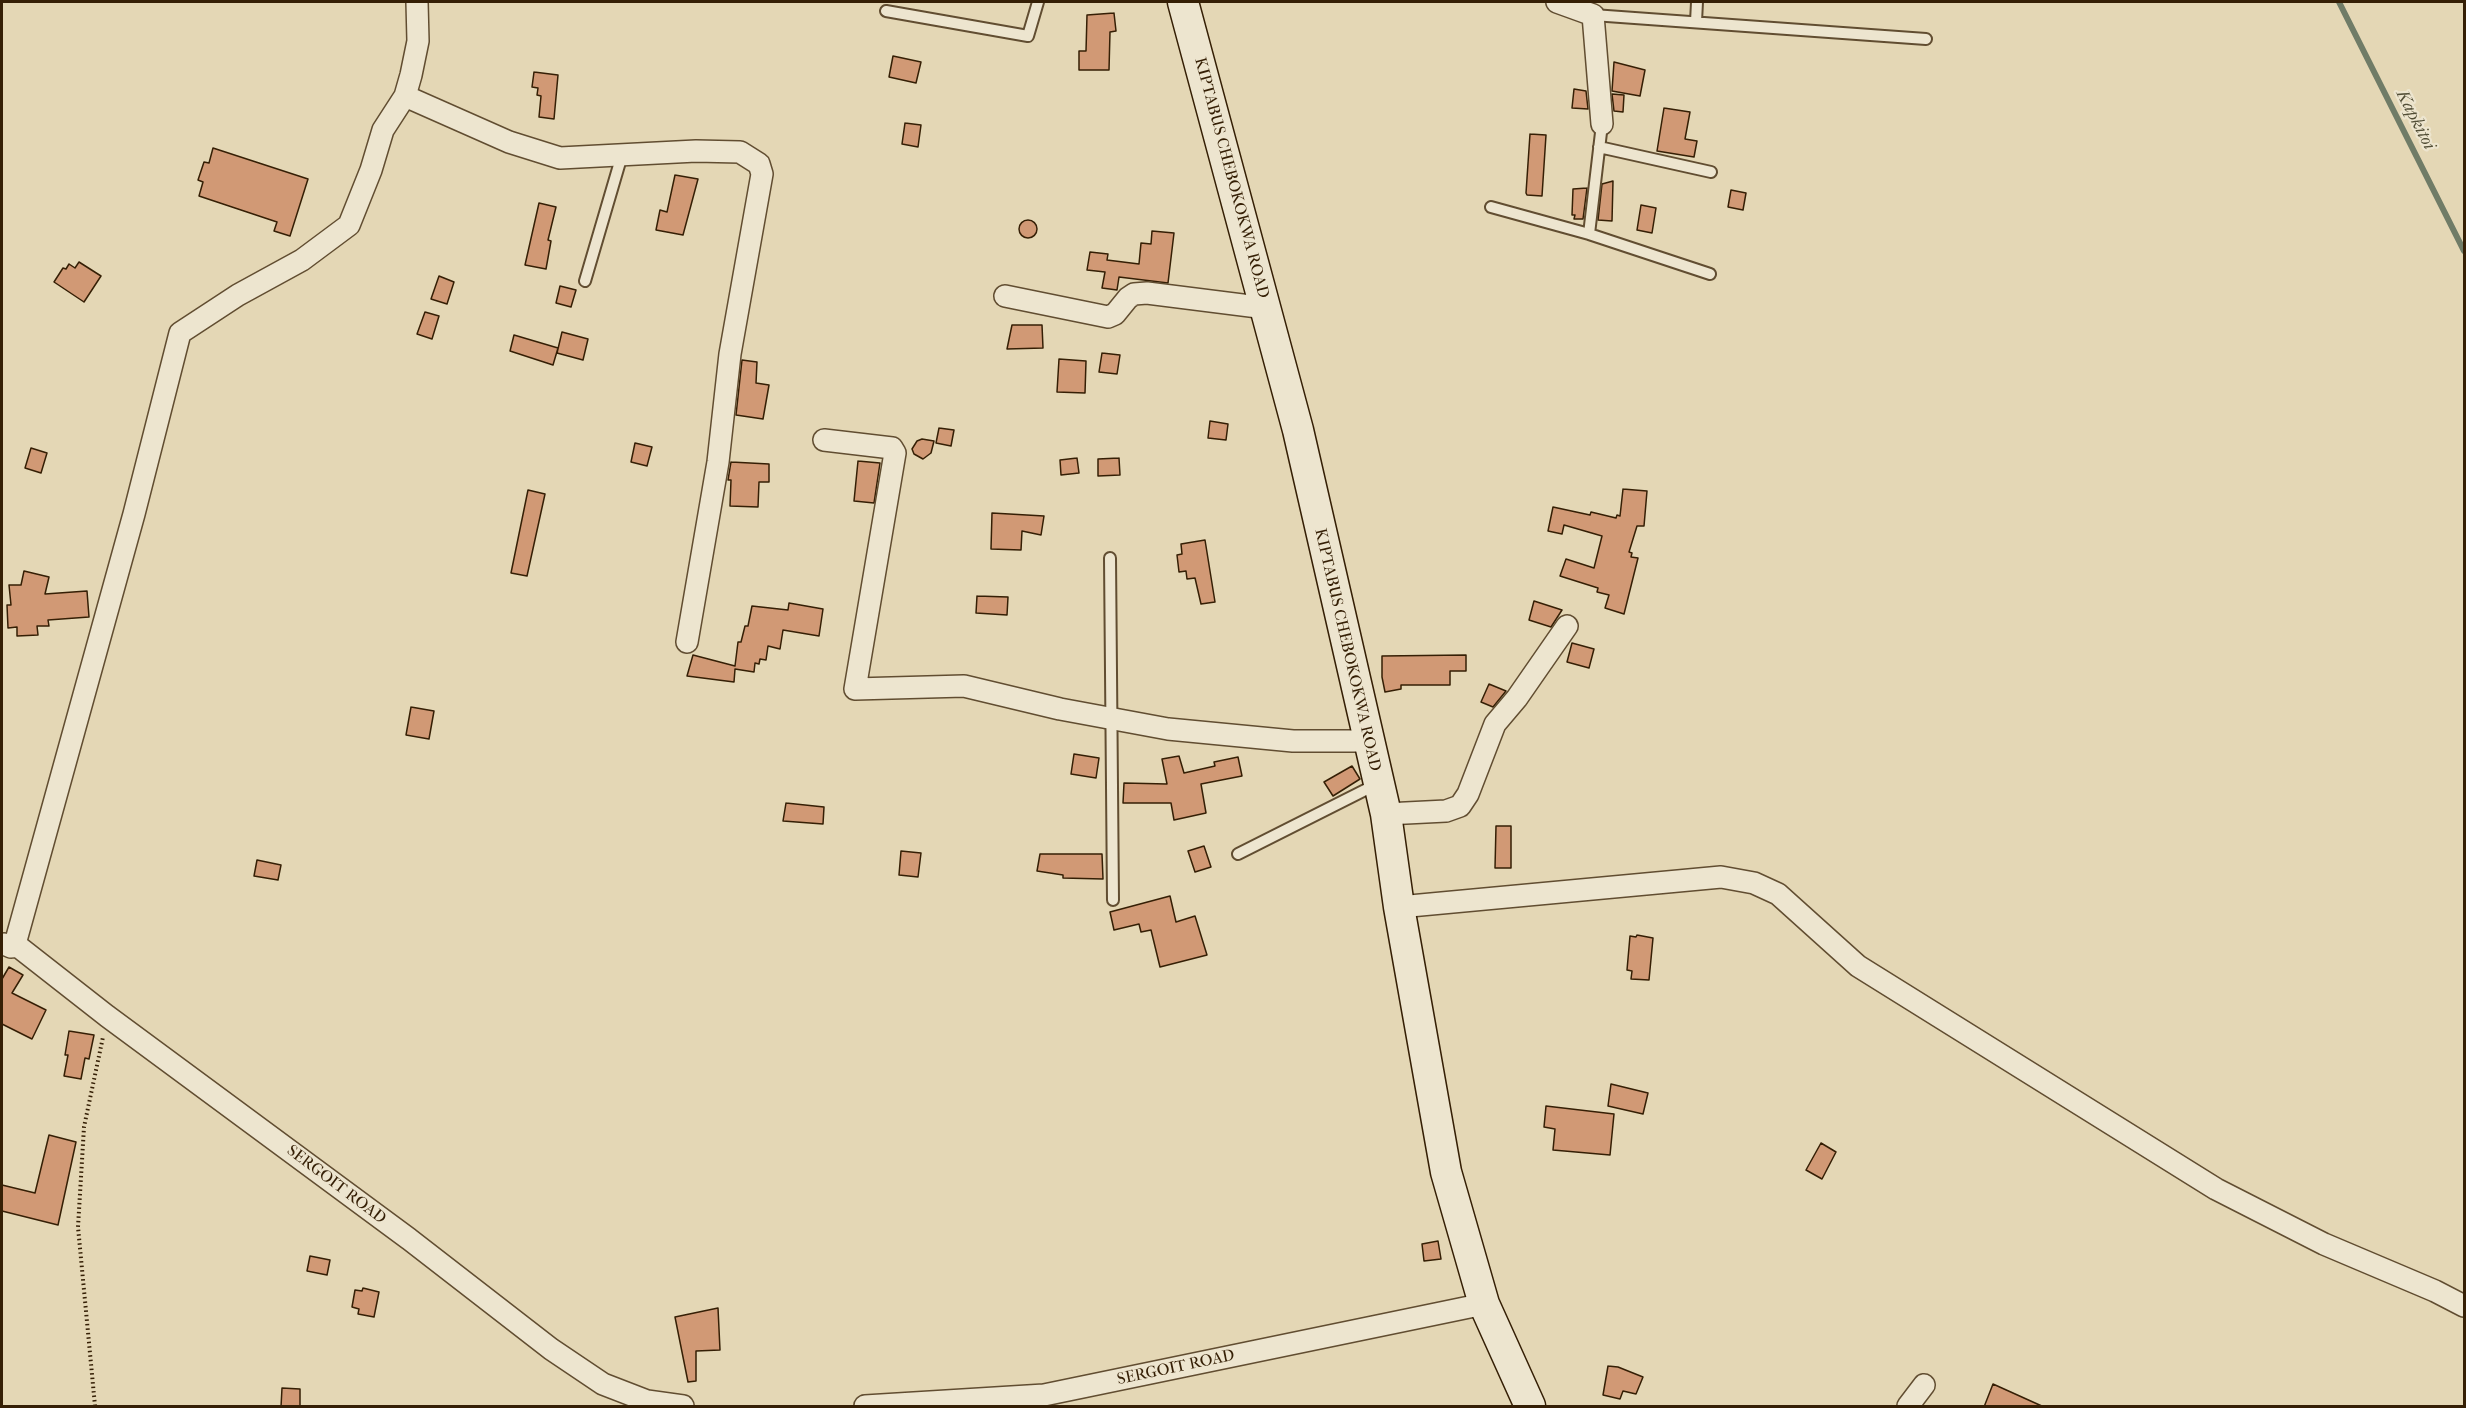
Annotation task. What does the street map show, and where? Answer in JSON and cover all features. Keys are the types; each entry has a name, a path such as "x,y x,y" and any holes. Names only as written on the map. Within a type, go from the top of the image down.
{"street":[{"path":"8,944 134,514 180,333 238,295 303,260 349,225 371,170 383,130 405,96 418,41 417,2"},
{"name":"KIPTABUS CHEBOKOKWA ROAD","path":"1183,2 1298,430 1377,784 1386,814 1399,906 1446,1172 1484,1304 1530,1407"},
{"path":"1557,2 1593,15 1602,124"},
{"path":"405,96 508,142 560,158 696,151 740,152 755,160 762,174 730,354 718,462 687,642"},
{"path":"1005,296 1108,317 1115,314 1134,294 1148,293 1266,308"},
{"path":"824,440 892,448 895,453 855,689 964,686 1168,729 1293,741 1369,741"},
{"path":"1386,814 1446,811 1460,806 1468,794 1496,724 1567,626"},
{"path":"1399,906 1721,877 1754,883 1778,894 1858,966 2216,1189 2324,1244 2435,1291 2464,1306"},
{"name":"SERGOIT ROAD","path":"8,944 409,1239 551,1349 603,1384 646,1401 683,1407"},
{"name":"SERGOIT ROAD","path":"865,1407 1044,1395 1484,1304"},
{"path":"1908,1407 1924,1384"}],"lane":[{"path":"886,10 1028,36 1038,2"},
{"path":"1696,22 1697,2"},
{"path":"1593,15 1926,39"},
{"path":"1589,234 1602,124"},
{"path":"1599,147 1711,172"},
{"path":"585,281 622,155"},
{"path":"1491,207 1589,234 1710,274"},
{"path":"1110,558 1113,900"},
{"path":"1238,854 1377,784"}],"path":[{"path":"95,1407 78,1227 84,1127 107,1016"}],"building":[{"path":"1114,13 1116,31 1110,32 1109,70 1079,70 1079,51 1086,51 1087,15"},
{"path":"893,56 921,62 916,83 889,77"},
{"path":"1614,62 1645,70 1640,96 1612,91"},
{"path":"534,72 558,75 554,119 539,117 541,96 537,95 538,88 532,87"},
{"path":"1574,89 1586,91 1588,109 1572,108"},
{"path":"1612,94 1624,95 1623,112 1614,111"},
{"path":"1664,108 1690,112 1685,139 1697,141 1694,157 1657,151"},
{"path":"905,123 921,125 918,147 902,144"},
{"path":"1530,134 1546,135 1542,196 1526,193"},
{"path":"213,148 308,179 290,236 274,231 277,222 199,196 203,182 198,180 204,162 209,163"},
{"path":"675,175 698,179 683,235 656,230 660,210 667,212"},
{"path":"1613,181 1612,221 1598,220 1602,184"},
{"path":"1587,188 1583,219 1574,219 1575,215 1572,215 1573,189"},
{"path":"1731,190 1746,193 1743,210 1728,207"},
{"path":"539,203 556,207 548,240 551,241 546,269 525,265"},
{"path":"1641,205 1656,208 1652,233 1637,230"},
{"path":"1024,220 1032,220 1037,225 1035,236 1024,238 1019,233 1019,225"},
{"path":"1152,231 1174,233 1168,283 1119,277 1117,290 1102,288 1105,272 1087,270 1090,252 1108,254 1107,260 1139,264 1141,243 1151,244"},
{"path":"79,262 101,276 84,302 54,282 63,268 66,269 69,264 75,268"},
{"path":"439,276 454,282 447,304 431,299"},
{"path":"560,286 576,290 571,307 556,303"},
{"path":"425,312 439,316 432,339 417,334"},
{"path":"1012,325 1042,325 1043,348 1007,349"},
{"path":"562,332 588,339 583,360 557,353"},
{"path":"514,335 558,348 553,365 510,351"},
{"path":"1102,353 1120,355 1117,374 1099,372"},
{"path":"1059,359 1086,361 1085,393 1057,392"},
{"path":"742,360 757,362 756,383 769,385 763,419 736,415"},
{"path":"1210,421 1228,424 1226,440 1208,438"},
{"path":"939,428 954,430 951,446 936,443"},
{"path":"922,439 934,441 931,453 923,459 914,454 912,449 917,441"},
{"path":"635,443 652,447 647,466 631,462"},
{"path":"31,448 47,453 41,473 25,468"},
{"path":"1077,458 1079,473 1061,475 1060,460"},
{"path":"1119,458 1120,475 1098,476 1098,459"},
{"path":"858,461 880,463 874,503 854,501"},
{"path":"731,462 769,464 769,482 759,482 758,507 730,506 731,480 728,480"},
{"path":"1623,489 1647,491 1644,526 1637,526 1629,552 1632,553 1631,557 1638,558 1624,614 1605,608 1609,595 1597,592 1598,588 1560,576 1566,559 1594,568 1602,536 1564,525 1562,534 1548,531 1553,507 1590,515 1591,512 1616,518 1617,515 1620,516"},
{"path":"528,490 545,494 527,576 511,573"},
{"path":"992,513 1044,516 1041,535 1022,531 1021,550 991,549"},
{"path":"1205,540 1215,602 1201,604 1195,578 1187,579 1186,571 1179,572 1177,555 1182,554 1181,544"},
{"path":"24,571 49,577 45,594 87,591 89,617 48,620 49,626 37,626 38,635 17,636 17,627 8,628 7,605 11,605 9,585 21,585"},
{"path":"977,596 1008,597 1007,615 976,613"},
{"path":"1534,601 1562,610 1551,627 1529,620"},
{"path":"789,603 823,609 819,636 783,630 780,649 768,646 766,660 760,659 759,664 755,663 754,672 735,669 734,682 687,676 693,655 735,666 738,642 741,642 745,626 748,626 752,606 788,610"},
{"path":"1572,643 1594,649 1589,668 1567,662"},
{"path":"1466,655 1466,671 1450,671 1450,685 1401,685 1401,689 1385,692 1382,656"},
{"path":"1489,684 1506,691 1493,707 1481,702"},
{"path":"411,707 434,711 429,739 406,735"},
{"path":"1074,754 1099,758 1096,778 1071,774"},
{"path":"1179,756 1184,773 1215,766 1214,762 1238,757 1242,776 1201,784 1206,813 1174,820 1171,803 1123,803 1124,783 1167,784 1162,759"},
{"path":"1352,766 1360,779 1333,796 1324,782"},
{"path":"786,803 824,807 823,824 783,821"},
{"path":"1496,826 1511,826 1511,868 1495,868"},
{"path":"1204,846 1211,867 1195,872 1188,851"},
{"path":"901,851 921,853 918,877 899,875"},
{"path":"1040,854 1102,854 1103,879 1063,878 1063,875 1037,871"},
{"path":"257,860 281,865 278,880 254,876"},
{"path":"1170,896 1176,922 1195,916 1207,955 1160,967 1151,930 1141,932 1139,924 1114,930 1110,912"},
{"path":"1637,935 1653,938 1649,980 1631,979 1632,971 1627,970 1630,936 1636,937"},
{"path":"9,967 23,975 12,993 46,1010 32,1039 2,1024 2,979"},
{"path":"69,1031 94,1035 89,1059 85,1058 81,1079 64,1076"},
{"path":"1611,1084 1648,1093 1643,1114 1608,1106"},
{"path":"1546,1106 1614,1114 1610,1155 1553,1150 1555,1129 1544,1127"},
{"path":"49,1135 76,1142 58,1225 2,1211 2,1185 35,1193"},
{"path":"1821,1143 1836,1152 1822,1179 1806,1170"},
{"path":"1438,1241 1441,1259 1424,1261 1422,1244"},
{"path":"310,1256 330,1260 327,1275 307,1271"},
{"path":"363,1288 379,1292 374,1317 358,1314 359,1309 352,1307 355,1290 362,1291"},
{"path":"718,1308 720,1350 696,1351 696,1381 688,1382 675,1317"},
{"path":"1608,1366 1618,1367 1643,1377 1636,1394 1623,1391 1620,1399 1603,1395"},
{"path":"1993,1384 2044,1407 1984,1407"},
{"path":"282,1388 300,1389 300,1407 281,1407"}],"waterway":[{"name":"Kapkitoi","path":"2339,2 2464,251"}]}
